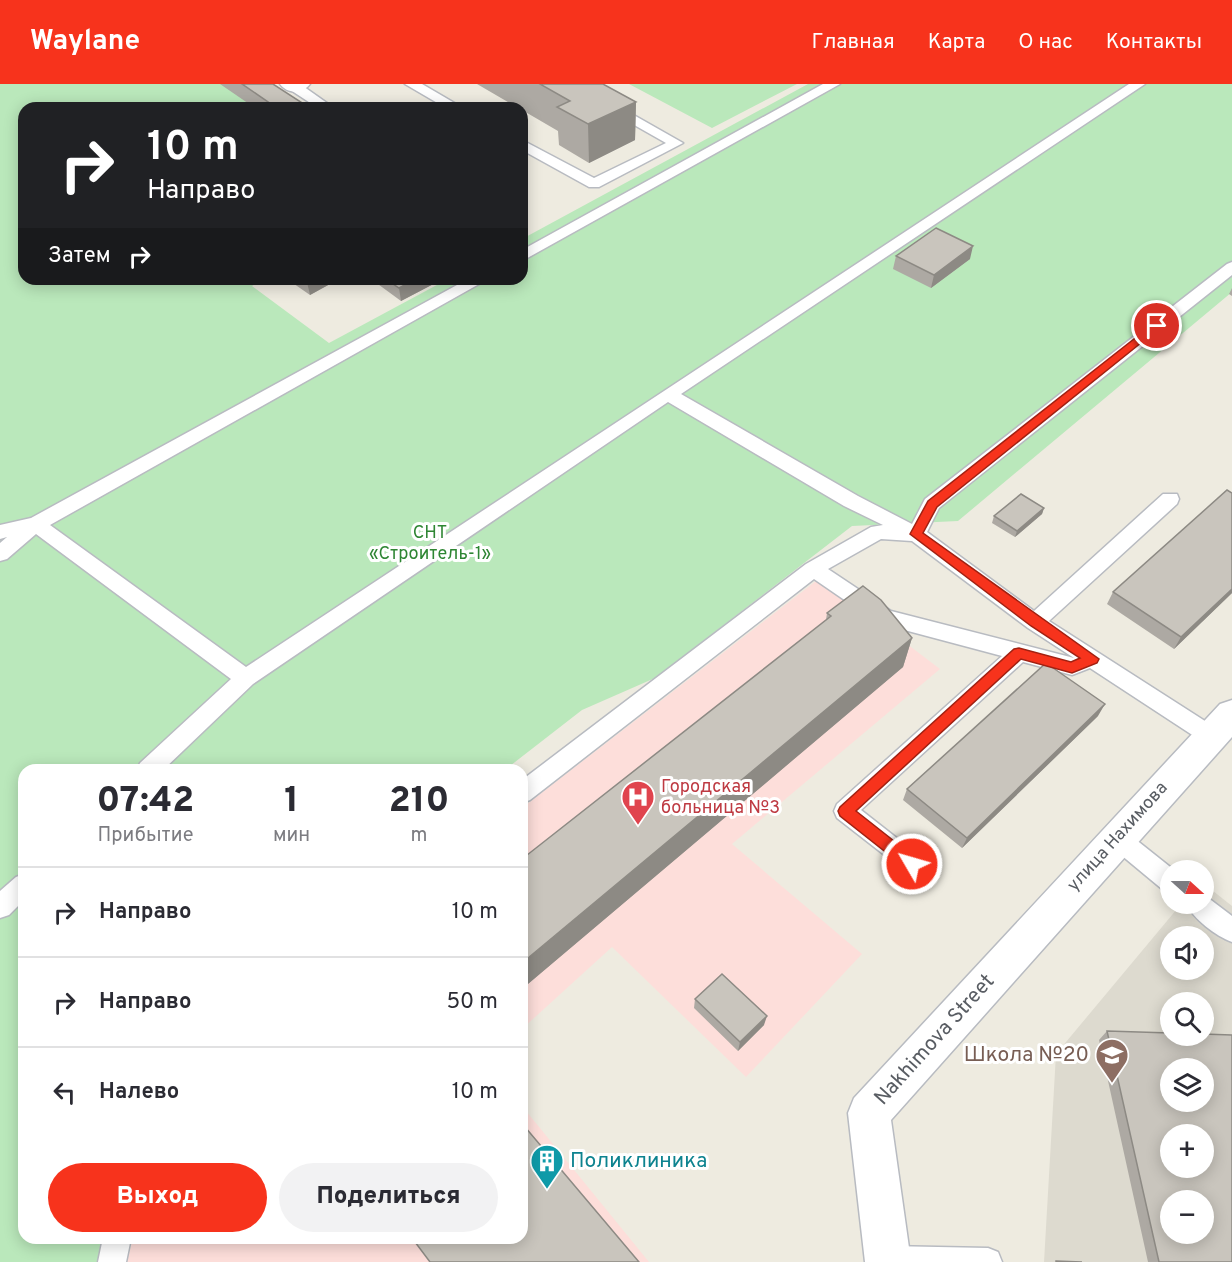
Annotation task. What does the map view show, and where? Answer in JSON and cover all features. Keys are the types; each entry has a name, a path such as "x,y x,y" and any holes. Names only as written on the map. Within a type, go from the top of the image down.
{"street":[{"name":"улица Нахимова","path":"888,1261 869,1113 1221,725"}],"lane":[{"path":"412,84 445,102"},
{"path":"528,147 594,184 676,143 569,84"},
{"path":"528,253 833,84"},
{"path":"154,764 246,678 668,394 1138,84"},
{"path":"295,85 319,102"},
{"path":"916,534 932,504 1232,267"},
{"path":"0,554 36,524 469,285"},
{"path":"668,394 850,501 916,534 1035,622 1092,659 1221,725"},
{"path":"1035,622 1170,499"},
{"path":"0,532 36,524 246,678"},
{"path":"528,788 813,569 878,532 916,534"},
{"path":"813,569 885,617 1072,667 1092,659"},
{"path":"912,864 845,811 1019,653"},
{"path":"1117,838 1160,873"},
{"path":"0,908 18,891"},
{"path":"1211,914 1232,931"},
{"path":"112,1262 116,1244"},
{"path":"888,1261 988,1262"}],"shaded area":[{"name":"Городская больница №3","path":"820,578 940,669 732,844 862,954 746,1077 612,947 528,1024 528,803"},
{"name":"Школа №20","path":"1214,892 1232,906 1232,1262 1044,1262 1056,1054 1160,929 1160,980 1214,980 1214,926 1163,926 1173,914 1214,914"},
{"path":"528,1113 649,1262 127,1262 132,1244 528,1244"}],"green space":[{"name":"СНТ «Строитель-1»","path":"0,84 251,84 278,102 18,102 18,285 254,285 252,286 329,343 437,285 528,285 528,236 808,84 1232,84 1232,292 958,521 852,526 655,678 582,710 512,764 18,764 18,1244 105,1244 103,1262 0,1262"},
{"path":"629,84 797,84 712,128"}],"building":[{"path":"242,84 273,84 301,102 268,102"},
{"path":"540,84 603,84 636,102 588,124 557,107 570,101"},
{"path":"936,228 973,246 934,275 896,256"},
{"path":"1227,490 1232,493 1232,589 1181,637 1113,592"},
{"path":"1021,494 1044,508 1017,531 994,516"},
{"path":"863,586 881,600 912,638 528,958 528,854 831,616 827,613"},
{"path":"1046,663 1105,704 967,838 907,789"},
{"path":"722,974 767,1016 740,1042 695,999"},
{"path":"1107,1031 1160,1033 1160,1046 1214,1046 1214,1034 1232,1035 1232,1262 1159,1262"},
{"name":"Поликлиника","path":"528,1131 639,1262 430,1262 416,1244 528,1244"}],"place":[{"name":"Городская больница №3","path":"638,826"},
{"name":"Школа №20","path":"1112,1084"},
{"name":"Поликлиника","path":"547,1190"}],"route":[{"path":"912,864 845,811 1019,653 1072,667 1092,659 1035,622 916,534 932,504 1157,326"}]}
